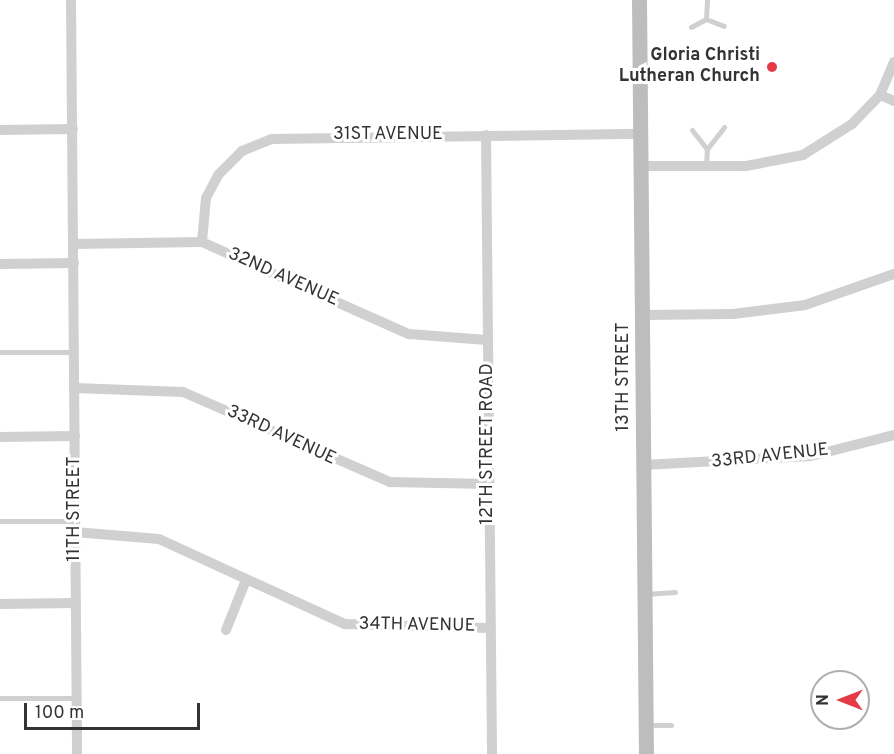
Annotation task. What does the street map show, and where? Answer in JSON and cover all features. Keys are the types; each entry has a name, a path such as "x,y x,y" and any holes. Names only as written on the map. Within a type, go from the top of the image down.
{"street":[{"path":"71,0 74,244"},
{"name":"13TH STREET","path":"639,0 646,754"},
{"path":"642,166 746,166 803,155 852,124 880,95 894,62"},
{"path":"880,95 894,101"},
{"path":"0,130 73,129"},
{"name":"31ST AVENUE","path":"201,242 206,198 218,175 242,152 271,139 642,134"},
{"name":"12TH STREET ROAD","path":"486,135 492,754"},
{"name":"32ND AVENUE","path":"74,244 201,242 410,334 487,340"},
{"name":"11TH STREET","path":"74,244 77,754"},
{"path":"0,264 74,263"},
{"path":"643,315 733,314 805,304 894,274"},
{"name":"33RD AVENUE","path":"75,388 183,392 390,482 488,484"},
{"name":"33RD AVENUE","path":"644,465 811,456 894,435"},
{"path":"0,437 75,436"},
{"name":"34TH AVENUE","path":"75,526 159,539 345,624 489,628"},
{"path":"226,630 246,580"},
{"path":"0,604 76,603"}],"lane":[{"path":"706,19 707,0"},
{"path":"691,27 706,19 724,26"},
{"path":"706,166 707,149 724,127"},
{"path":"692,130 707,149"},
{"path":"0,352 74,352"},
{"path":"0,521 75,526"},
{"path":"645,594 675,592"},
{"path":"0,698 76,698"},
{"path":"646,725 671,725"}],"place":[{"name":"Gloria Christi Lutheran Church","path":"772,67"}]}
